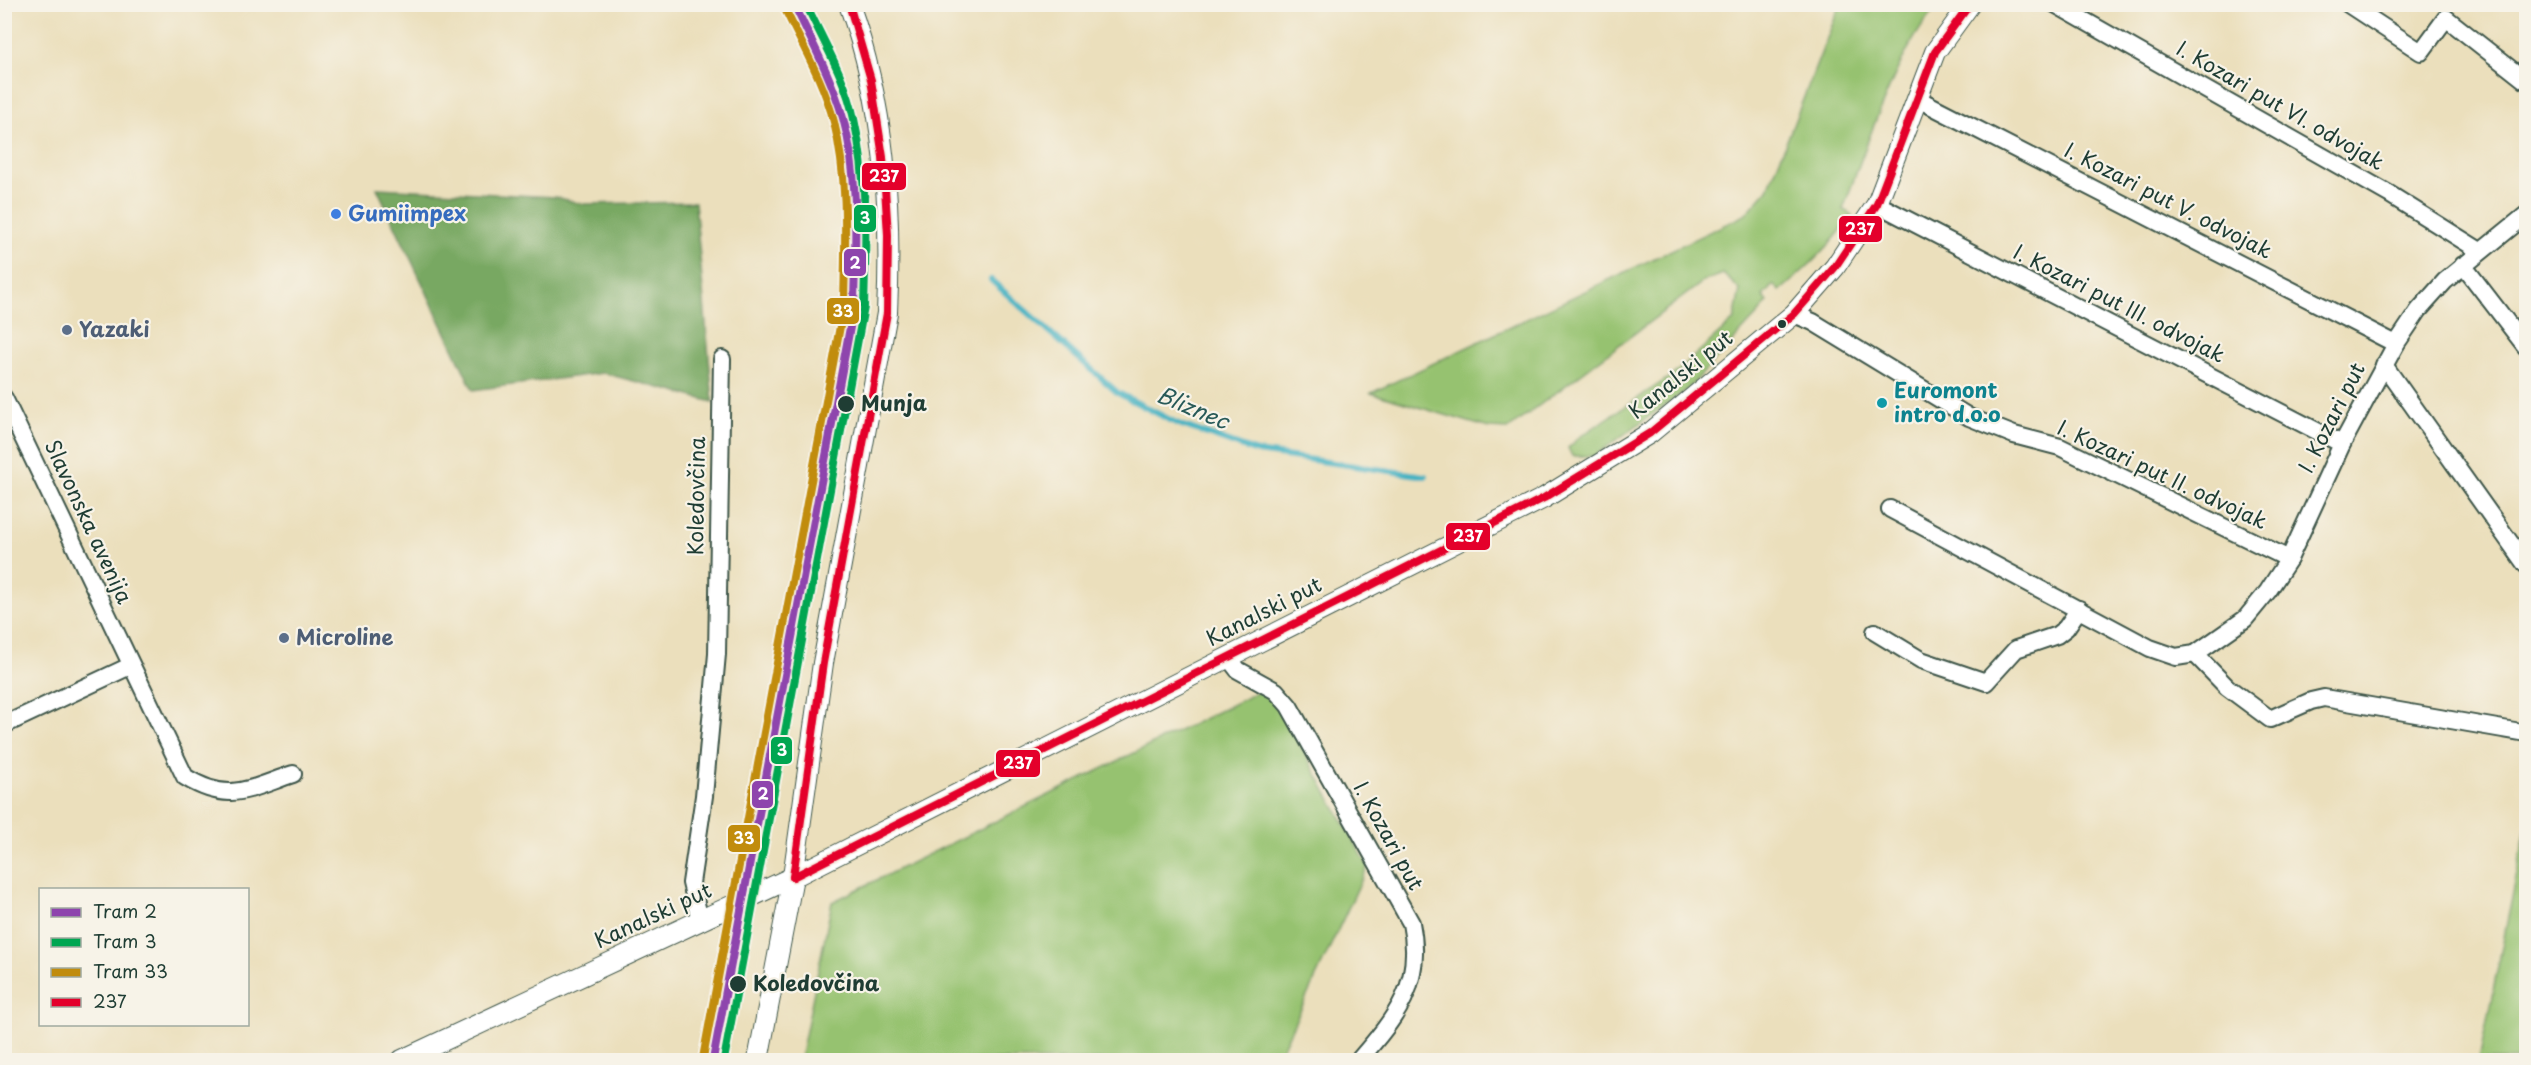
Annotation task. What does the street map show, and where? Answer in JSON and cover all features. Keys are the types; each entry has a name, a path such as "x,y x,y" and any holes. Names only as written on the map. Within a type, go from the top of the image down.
{"street":[{"path":"758,1060 793,877 823,663 887,313 890,257 884,150 879,108 849,4"},
{"name":"Kanalski put","path":"402,1060 793,877 1544,498 1611,460 1650,433 1794,314 1835,267 1877,204 1935,52 1970,4"},
{"name":"I. Kozari put VI. odvojak","path":"2055,4 2389,194 2480,251"},
{"path":"2348,4 2421,52 2446,18 2526,81"},
{"name":"I. Kozari put V. odvojak","path":"1918,99 2396,344"},
{"name":"I. Kozari put III. odvojak","path":"1877,204 2342,444"},
{"name":"I. Kozari put","path":"2195,654 2245,619 2289,560 2342,444 2396,344 2419,310 2463,265 2526,217"},
{"path":"2463,265 2526,347"},
{"name":"I. Kozari put II. odvojak","path":"1794,314 1813,322 1969,417 2014,435 2060,447 2289,560"},
{"name":"Koledovčina","path":"700,920 691,883 704,795 717,654 722,359"},
{"path":"2384,365 2526,565"},
{"name":"Slavonska avenija","path":"4,398 185,777 208,790 236,792 293,774"},
{"path":"1890,509 2150,648 2176,657 2195,654 2227,687 2270,719 2311,701 2324,698 2526,733"},
{"path":"1875,632 1921,660 1986,682 2016,649 2056,635 2066,628 2079,609"},
{"name":"I. Kozari put","path":"1228,657 1238,670 1276,691 1289,706 1411,923 1417,948 1414,970 1403,1004 1359,1060"},
{"path":"4,725 130,666"}],"green space":[{"path":"1840,5 1939,5 1923,24 1909,47 1884,101 1843,209 1852,215 1828,246 1780,291 1773,285 1763,296 1768,302 1760,312 1688,389 1594,456 1572,456 1568,448 1581,436 1674,374 1734,320 1740,290 1723,274 1704,281 1508,429 1489,428 1371,393 1745,215 1768,189"},
{"path":"377,188 556,197 582,204 695,202 713,402 603,373 473,390"},
{"path":"1268,687 1368,866 1277,1060 800,1060 832,902"},
{"path":"2526,829 2526,1060 2479,1060"}],"waterway":[{"name":"Bliznec","path":"991,280 1118,393 1176,423 1257,452 1425,476"}],"tram line":[{"name":"2","path":"713,1060 854,306 855,212 848,141 833,89 794,4"},
{"name":"3","path":"724,1060 864,307 865,213 859,142 846,89 806,4"},
{"name":"33","path":"703,1058 844,305 845,213 839,145 825,93 785,9"}],"transit line":[{"name":"237","path":"793,877 823,663 887,313 888,235 883,157 871,80 849,4"},
{"name":"237","path":"793,877 1544,498 1650,433 1794,314 1835,267 1877,204 1935,52 1970,4"}],"place":[{"name":"Gumiimpex","path":"336,214"},
{"name":"Yazaki","path":"67,330"},
{"name":"Euromont intro d.o.o","path":"1882,403"},
{"name":"Munja","path":"846,404"},
{"name":"Microline","path":"284,638"},
{"name":"Koledovčina","path":"738,984"}]}
